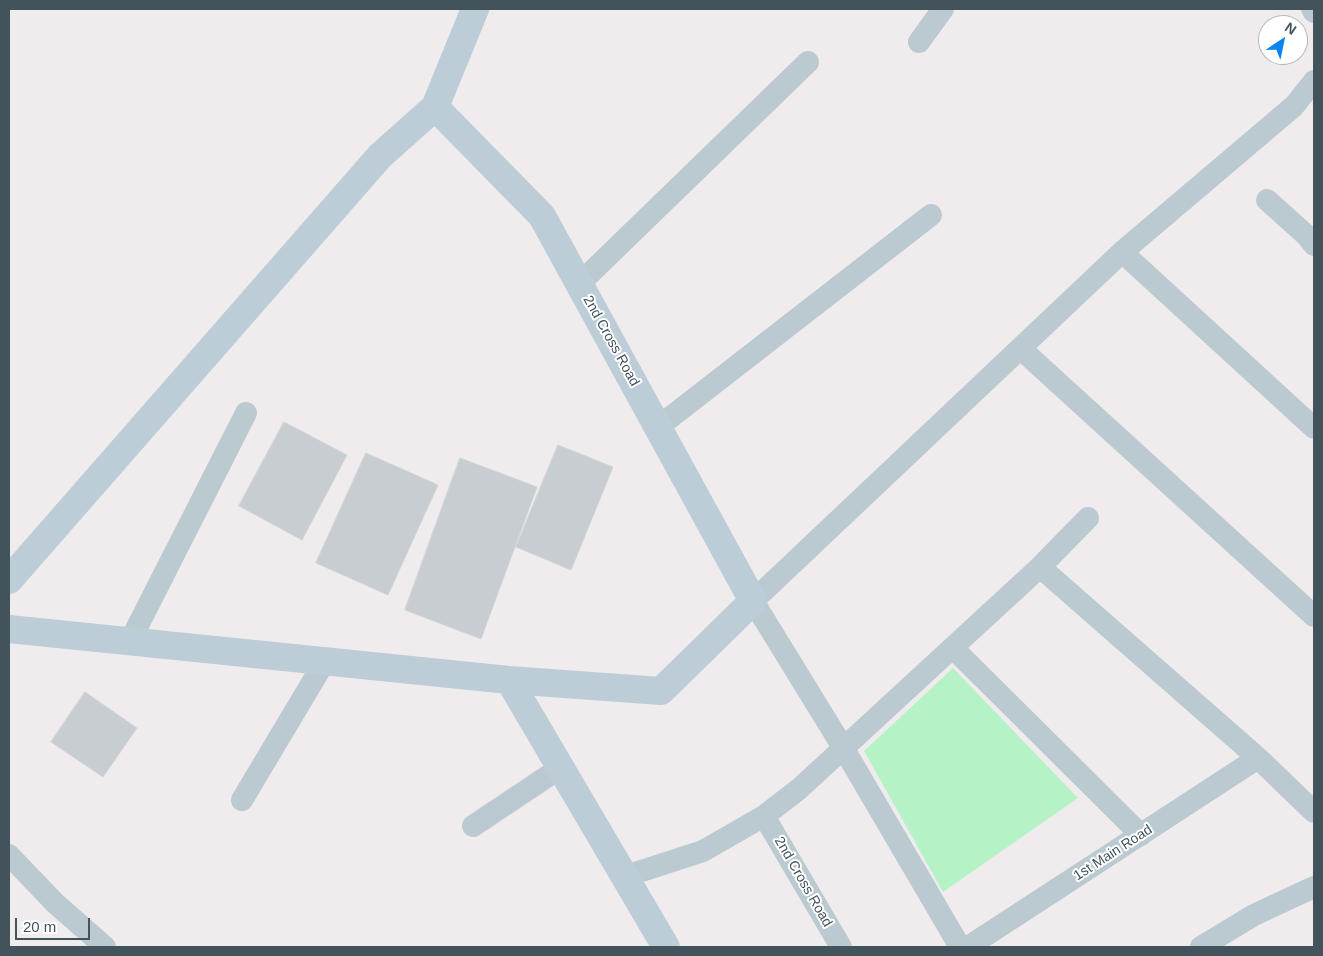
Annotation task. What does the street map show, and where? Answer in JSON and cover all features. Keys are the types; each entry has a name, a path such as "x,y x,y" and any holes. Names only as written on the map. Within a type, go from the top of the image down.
{"street":[{"path":"9,580 380,156 435,107 475,9"},
{"path":"919,42 944,9"},
{"path":"579,284 808,62"},
{"path":"9,629 509,680 661,691 753,601 1122,252 1294,106 1314,81"},
{"name":"2nd Cross Road","path":"435,107 542,216 753,601"},
{"path":"1267,200 1306,235 1314,245"},
{"path":"658,427 930,215"},
{"path":"1122,252 1314,428"},
{"path":"1021,349 1314,616"},
{"path":"130,641 246,413"},
{"path":"623,876 703,850 764,816 799,789 953,648 1040,567 1088,518"},
{"path":"1040,567 1258,758 1314,812"},
{"path":"753,601 844,748 960,947"},
{"path":"953,648 1140,835"},
{"path":"242,800 325,661"},
{"path":"509,680 666,947"},
{"name":"1st Main Road","path":"968,947 1258,758"},
{"path":"473,826 560,768"},
{"name":"2nd Cross Road","path":"764,816 841,947"},
{"path":"9,855 55,903 105,947"},
{"path":"1201,947 1254,915 1314,887"}],"green space":[{"path":"953,668 1078,798 943,892 864,751"}],"building":[{"path":"284,422 347,455 302,540 239,506"},
{"path":"558,445 613,467 571,570 516,547"},
{"path":"366,453 438,485 388,595 316,563"},
{"path":"460,458 537,487 481,639 405,610"},
{"path":"85,692 137,728 103,777 51,742"}]}
